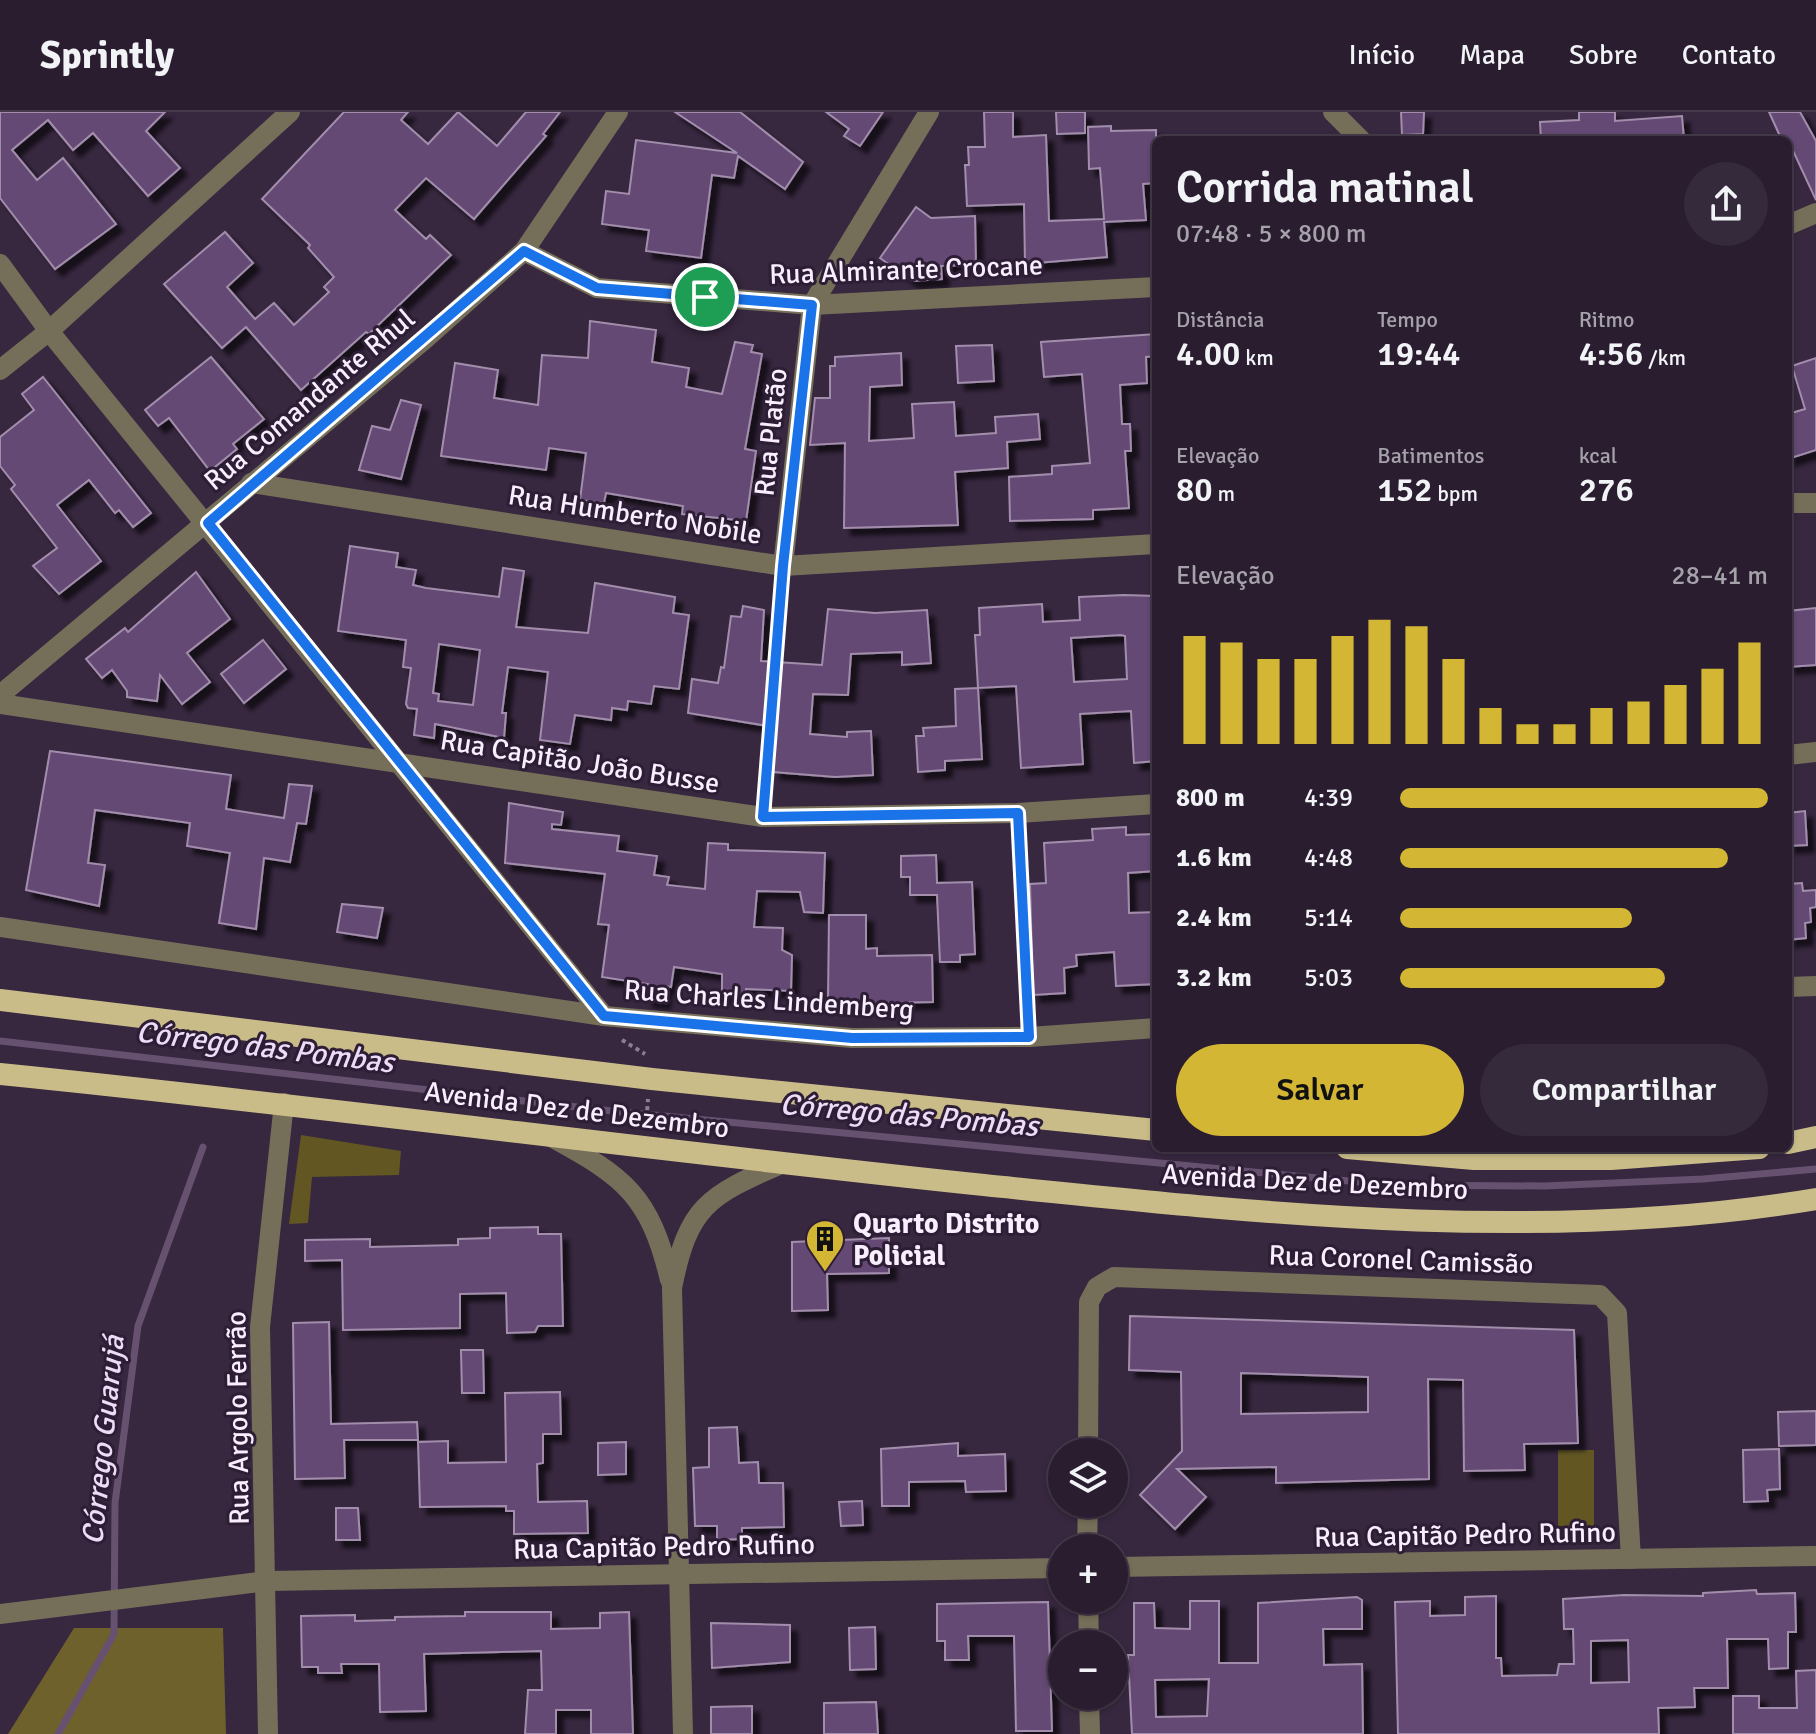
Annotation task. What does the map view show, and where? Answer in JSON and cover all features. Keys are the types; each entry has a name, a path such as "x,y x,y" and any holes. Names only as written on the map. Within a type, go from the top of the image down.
{"highway":[{"name":"Avenida Dez de Dezembro","path":"0,1000 652,1079 1152,1130"},
{"name":"Avenida Dez de Dezembro","path":"0,1074 284,1103 781,1164 1226,1210 1469,1221 1618,1220 1816,1199"},
{"path":"1792,1142 1816,1137"},
{"name":"Avenida Dez de Dezembro","path":"1393,1152 1474,1159 1611,1159 1705,1152"}],"street":[{"path":"0,370 49,331 290,112"},
{"name":"Rua Comandante Rhul","path":"0,695 208,523 524,251 618,112"},
{"path":"812,305 929,112"},
{"path":"1333,112 1357,136"},
{"path":"1792,223 1816,213"},
{"name":"Rua Almirante Crocane","path":"524,251 597,288 812,305 1152,287"},
{"path":"0,264 49,331 208,523 604,1016"},
{"name":"Rua Platão","path":"783,566 812,305"},
{"name":"Rua Humberto Nobile","path":"251,483 783,566 1152,544"},
{"path":"1792,503 1816,503"},
{"name":"Rua Capitão João Busse","path":"0,704 763,817 1018,813 1152,804"},
{"path":"1792,755 1816,752"},
{"name":"Rua Charles Lindemberg","path":"0,927 604,1016 852,1038 1029,1037 1152,1028"},
{"path":"1792,987 1816,986"},
{"name":"Rua Argolo Ferrão","path":"268,1734 260,1327 284,1103"},
{"path":"549,1136 604,1166 636,1196 659,1234 672,1288"},
{"path":"683,1734 672,1288 680,1247 689,1226 705,1205 732,1185 781,1164"},
{"name":"Rua Coronel Camissão","path":"1088,1438 1089,1302 1097,1287 1114,1277 1600,1295 1617,1313 1631,1559"},
{"name":"Rua Capitão Pedro Rufino","path":"1128,1567 1816,1556"},
{"name":"Rua Capitão Pedro Rufino","path":"0,1614 267,1581 1048,1568"},
{"path":"1089,1710 1090,1734"}],"path":[{"path":"763,817 783,566"},
{"path":"1018,813 1029,1037"},
{"path":"615,1035 648,1058"},
{"path":"646,1126 648,1101"}],"shaded area":[{"path":"301,1135 401,1151 399,1175 312,1177 308,1223 289,1224"},
{"path":"1558,1450 1594,1450 1594,1527 1558,1526"},
{"path":"74,1628 223,1628 226,1734 8,1734"}],"building":[{"path":"0,112 165,112 146,131 180,168 148,196 93,133 73,150 48,120 12,150 37,180 63,158 116,224 55,269 0,198"},
{"path":"344,112 408,112 401,120 428,144 458,112 497,146 526,112 560,112 543,134 546,136 474,219 426,178 395,210 426,239 430,235 451,255 369,334 366,332 301,390 246,327 222,348 164,284 225,232 253,263 227,287 255,319 274,303 294,325 329,292 324,287 334,277 308,248 310,245 262,199"},
{"path":"675,112 740,112 803,162 785,189 738,156 734,178 712,175 701,258 646,251 649,230 602,224 606,191 629,194 636,140 737,153"},
{"path":"826,112 883,112 860,146 844,136 849,129"},
{"path":"984,112 1013,112 1013,137 1046,135 1049,221 1104,219 1100,168 1089,169 1088,127 1111,126 1111,131 1156,130 1156,136 1152,136 1152,183 1143,184 1146,220 1104,222 1107,257 1025,264 1024,204 967,206 965,165 969,165 968,147 985,147"},
{"path":"1056,112 1085,112 1085,133 1057,134"},
{"path":"1401,112 1424,112 1423,134 1402,135"},
{"path":"1579,112 1615,112 1615,121 1682,116 1684,136 1541,136 1540,122 1579,120"},
{"path":"1769,112 1800,112 1816,141 1816,200 1792,149 1792,136 1779,134"},
{"path":"916,207 931,218 975,216 976,265 941,266 942,279 912,281 880,258"},
{"path":"590,321 656,330 652,362 689,368 686,387 722,394 735,342 753,345 751,352 762,354 745,449 756,451 746,521 682,514 683,506 606,493 604,503 580,500 586,453 549,448 546,470 441,456 455,363 498,370 494,398 538,405 542,355 588,358"},
{"path":"1152,334 1152,356 1146,357 1147,383 1120,385 1122,424 1130,424 1131,451 1125,451 1129,508 1093,510 1093,519 1010,521 1009,477 1052,474 1052,466 1090,463 1082,374 1044,377 1041,342"},
{"path":"992,345 994,381 958,383 956,346"},
{"path":"901,353 902,385 870,387 869,441 914,438 912,404 954,402 956,436 996,433 995,417 1038,414 1040,439 1007,442 1008,468 955,472 958,525 844,528 845,443 810,445 815,398 830,398 830,366 835,366 835,357"},
{"path":"211,357 264,419 233,444 237,449 210,471 169,418 158,426 145,410"},
{"path":"1816,358 1816,450 1792,458 1792,413 1805,409 1792,366"},
{"path":"43,377 151,513 133,527 119,510 115,513 89,480 57,505 101,561 59,594 33,566 57,548 11,489 15,485 0,466 0,437 34,410 22,394"},
{"path":"401,400 421,405 401,479 359,470 372,426 390,430"},
{"path":"350,546 398,553 396,567 416,570 413,585 426,588 499,597 503,568 524,571 516,627 588,633 595,583 675,597 673,613 689,615 679,689 654,686 651,704 628,701 627,710 612,708 611,720 575,715 570,744 540,740 548,672 508,667 502,713 506,713 504,738 435,724 434,738 414,735 417,709 408,708 406,704 411,668 403,667 406,640 338,631","holes":["439,644 480,650 473,705 438,701 439,694 433,693"]},
{"path":"196,572 230,619 187,653 210,682 182,704 160,675 157,701 127,697 127,691 112,670 102,678 86,659 125,628 128,632"},
{"path":"1152,596 1152,761 1134,763 1131,711 1080,714 1083,764 1021,768 1016,686 978,688 975,635 980,635 979,608 1042,604 1043,622 1080,620 1079,597","holes":["1125,636 1127,679 1074,682 1071,638"]},
{"path":"743,606 764,610 761,661 822,665 828,609 875,613 927,610 931,663 902,665 902,652 851,654 848,695 813,694 810,734 847,737 847,732 871,731 873,775 835,777 773,772 774,727 688,713 692,679 718,683 721,667 724,668 731,616 741,617"},
{"path":"1816,608 1816,665 1792,667 1792,611"},
{"path":"263,640 286,669 244,703 221,674"},
{"path":"978,688 982,759 945,761 945,770 918,772 916,736 924,736 923,728 956,726 955,689"},
{"path":"50,751 231,775 226,809 284,818 289,784 312,786 306,824 297,823 290,862 264,858 256,929 219,923 230,853 187,846 190,823 95,810 88,863 105,865 99,906 26,890"},
{"path":"509,803 563,812 561,825 552,824 552,829 619,836 617,851 657,856 654,875 669,877 667,885 705,889 708,843 728,844 728,850 825,853 823,913 804,912 800,892 757,891 754,927 783,928 782,950 792,955 791,991 746,989 746,996 722,996 722,974 674,967 671,987 665,986 663,1002 646,1000 648,984 602,977 609,925 598,924 605,874 505,863"},
{"path":"1805,811 1807,845 1792,846 1792,813"},
{"path":"1126,827 1126,835 1152,834 1152,871 1128,873 1129,913 1152,912 1152,984 1116,986 1114,952 1076,955 1077,966 1064,968 1065,993 1033,995 1030,884 1046,883 1044,843 1093,840 1092,829"},
{"path":"936,855 937,883 972,882 975,954 960,955 960,962 940,962 937,895 910,895 910,877 901,877 901,856"},
{"path":"1802,883 1803,891 1816,890 1816,907 1810,908 1811,922 1805,923 1806,938 1792,940 1792,884"},
{"path":"342,904 383,908 377,938 337,932"},
{"path":"829,915 866,915 866,949 877,948 877,956 932,955 933,1002 835,1004 835,1000 828,1000"},
{"path":"538,1227 538,1234 561,1234 563,1326 538,1326 535,1332 507,1333 506,1293 460,1294 460,1328 343,1330 342,1260 305,1261 305,1240 370,1239 370,1247 458,1245 458,1239 490,1238 490,1228"},
{"name":"Quarto Distrito Policial","path":"889,1238 889,1273 827,1274 828,1310 792,1311 792,1242"},
{"path":"1130,1316 1574,1330 1578,1443 1524,1444 1525,1470 1464,1471 1463,1380 1428,1379 1429,1479 1276,1483 1276,1467 1177,1469 1206,1497 1175,1529 1140,1495 1182,1451 1181,1372 1129,1370","holes":["1241,1373 1368,1377 1368,1412 1241,1414"]},
{"path":"329,1322 331,1424 417,1422 418,1440 344,1440 345,1478 295,1479 293,1323"},
{"path":"461,1350 483,1350 484,1393 462,1393"},
{"path":"560,1392 561,1434 543,1434 543,1463 537,1464 538,1502 587,1501 588,1533 514,1534 514,1511 506,1511 506,1506 420,1507 418,1442 448,1441 448,1463 506,1462 505,1393"},
{"path":"1816,1411 1816,1445 1779,1446 1778,1412"},
{"path":"737,1427 739,1463 758,1462 759,1483 783,1483 784,1527 742,1528 742,1539 717,1540 717,1526 695,1526 693,1468 709,1467 709,1428"},
{"path":"626,1442 626,1474 598,1475 598,1443"},
{"path":"958,1443 958,1456 1005,1454 1006,1491 966,1492 965,1481 909,1482 909,1506 882,1506 881,1449"},
{"path":"1779,1449 1780,1489 1767,1490 1768,1501 1744,1502 1743,1450"},
{"path":"862,1501 863,1525 841,1526 839,1502"},
{"path":"336,1508 358,1508 360,1540 336,1540"},
{"path":"1756,1590 1757,1594 1795,1593 1796,1632 1788,1632 1788,1668 1769,1669 1768,1639 1727,1639 1728,1688 1694,1688 1695,1707 1658,1708 1659,1734 1398,1734 1395,1602 1430,1601 1430,1616 1465,1615 1465,1597 1496,1596 1496,1658 1501,1658 1502,1676 1557,1675 1559,1664 1574,1664 1573,1629 1564,1629 1563,1599 1624,1595 1703,1596 1703,1593","holes":["1628,1640 1629,1682 1591,1683 1591,1641"]},
{"path":"1357,1597 1362,1600 1362,1629 1323,1629 1324,1665 1362,1664 1363,1734 1132,1734 1128,1655 1134,1655 1134,1603 1154,1603 1155,1628 1190,1629 1190,1601 1219,1601 1219,1663 1258,1663 1258,1603","holes":["1209,1679 1207,1716 1156,1717 1155,1680"]},
{"path":"1048,1602 1048,1710 1051,1710 1052,1731 1016,1731 1014,1636 968,1636 969,1660 945,1660 945,1641 937,1641 937,1604"},
{"path":"465,1612 551,1612 551,1629 600,1628 600,1613 629,1612 633,1734 591,1734 591,1710 556,1710 556,1734 525,1734 528,1690 542,1690 541,1651 424,1654 426,1711 380,1712 379,1664 341,1664 342,1673 318,1673 318,1667 302,1667 301,1616 355,1615 355,1621 465,1616"},
{"path":"711,1623 790,1625 790,1662 712,1668"},
{"path":"875,1627 876,1669 850,1670 849,1628"},
{"path":"1816,1670 1816,1734 1733,1734 1733,1696 1759,1696 1759,1708 1797,1708 1796,1671"},
{"path":"876,1702 878,1734 824,1734 824,1703"},
{"path":"752,1706 752,1734 711,1734 711,1707"}],"waterway":[{"name":"Córrego das Pombas","path":"0,1041 612,1111 1391,1185 1545,1186 1703,1179 1816,1169"},
{"name":"Córrego Guarujá","path":"58,1734 114,1634 115,1503 138,1326 203,1147"}],"place":[{"name":"Quarto Distrito Policial","path":"825,1273"}],"route":[{"path":"524,251 597,288 705,297 812,305 783,566 763,817 1018,813 1029,1037 852,1038 604,1016 208,523 524,251"}]}
